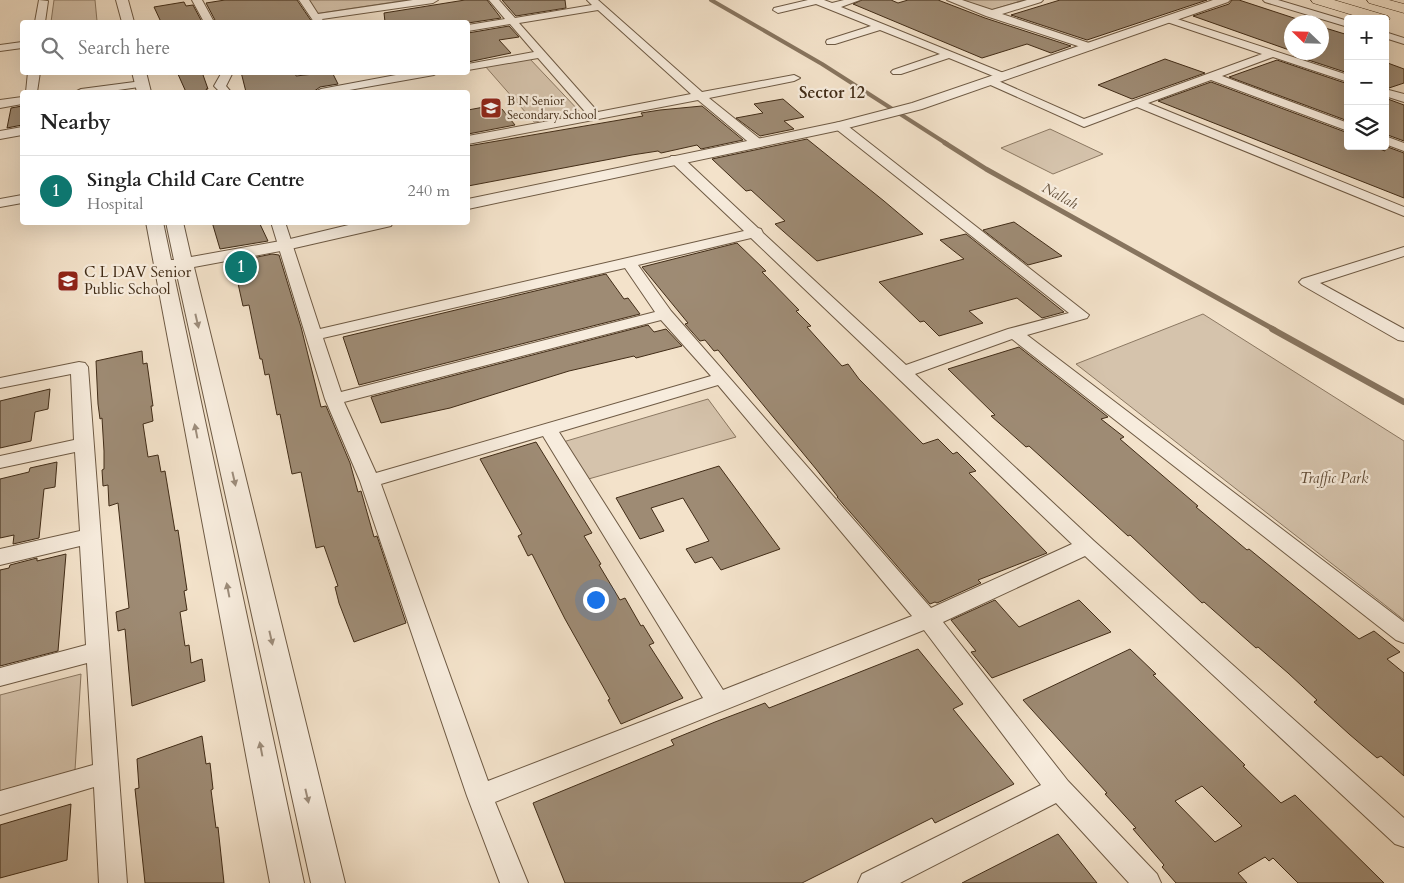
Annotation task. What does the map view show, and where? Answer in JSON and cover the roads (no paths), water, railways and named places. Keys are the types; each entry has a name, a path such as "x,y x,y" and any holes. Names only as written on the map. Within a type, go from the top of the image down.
{"highway":[{"path":"1318,0 1394,18"},
{"path":"1340,0 1394,18"},
{"path":"1360,0 1394,18"},
{"path":"1374,0 1404,9"}],"street":[{"path":"122,0 127,20"},
{"path":"197,0 208,20"},
{"path":"304,0 318,20 433,0"},
{"path":"494,0 595,116"},
{"path":"778,10 815,0 949,55 1084,123 1272,54"},
{"path":"830,7 855,0"},
{"path":"952,0 1091,47"},
{"path":"990,14 1038,0"},
{"path":"470,204 676,158 840,126 917,106 1224,0"},
{"path":"1268,0 1344,23"},
{"path":"40,20 43,1"},
{"path":"470,28 596,3 700,96 756,142"},
{"path":"1168,19 1344,78"},
{"path":"831,42 880,27"},
{"path":"1389,37 1404,41"},
{"path":"0,48 20,45"},
{"path":"470,67 541,54"},
{"path":"897,72 949,55"},
{"path":"32,90 34,75"},
{"path":"224,90 220,86 226,75"},
{"path":"346,90 359,89 421,75"},
{"path":"1210,76 1344,126"},
{"path":"470,140 794,78"},
{"path":"92,90 142,83"},
{"path":"1389,93 1404,98"},
{"path":"0,104 20,101"},
{"path":"1137,103 1404,212"},
{"path":"840,126 1081,315 1014,333 903,372"},
{"path":"0,135 20,131"},
{"path":"1389,141 1404,147"},
{"path":"676,158 1087,546 1404,835"},
{"path":"0,203 20,199"},
{"path":"155,225 173,265 328,883"},
{"path":"174,225 173,265 288,883"},
{"path":"279,225 334,399 370,481 480,796 514,883"},
{"path":"173,265 286,245 372,225"},
{"path":"315,335 629,264 756,232"},
{"path":"1404,251 1307,282 1404,336"},
{"path":"629,264 665,314 928,619 1059,789 1147,883"},
{"path":"334,399 665,314"},
{"path":"1014,333 1404,634"},
{"path":"0,383 79,367 113,883"},
{"path":"370,481 722,378"},
{"path":"548,429 718,702"},
{"path":"0,462 84,444"},
{"path":"0,557 90,536"},
{"path":"480,796 928,619 1087,546"},
{"path":"0,677 98,651"},
{"path":"0,803 106,772"},
{"path":"872,883 1059,789"}],"waterway":[{"name":"Nallah","path":"711,0 822,64 947,144"},
{"name":"Nallah","path":"945,143 986,169 1275,330"},
{"name":"Nallah","path":"1272,329 1404,402"}],"place":[{"name":"B N Senior Secondary School","path":"491,108"},
{"name":"Singla Child Care Centre","path":"241,267"},
{"name":"C L DAV Senior Public School","path":"68,281"}],"district":[{"name":"Sector 12","path":"832,93"}],"park label":[{"name":"Traffic Park","path":"1334,478"}]}
